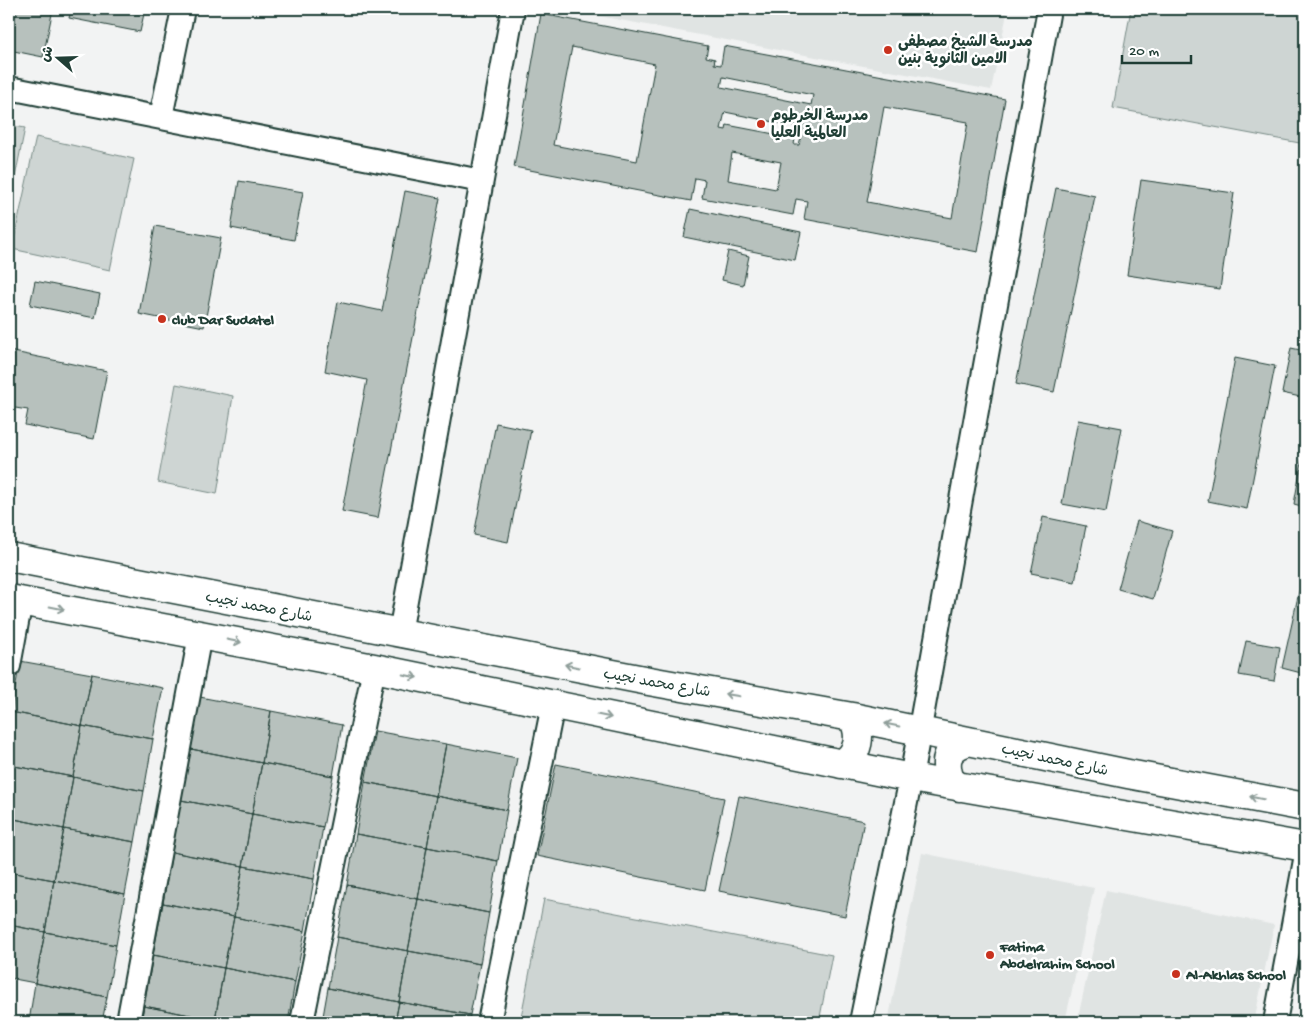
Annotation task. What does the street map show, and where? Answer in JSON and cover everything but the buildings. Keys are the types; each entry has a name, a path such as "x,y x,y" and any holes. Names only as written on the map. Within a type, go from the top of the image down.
{"main road":[{"name":"شارع محمد نجيب","path":"9,557 400,633 852,717 1305,807"},
{"path":"15,600 374,668 911,778 1305,847"},
{"path":"841,764 851,757 858,744 859,730 852,717"},
{"path":"960,787 950,780 947,757 950,751 958,744 969,741"}],"street":[{"path":"161,117 183,9"},
{"path":"400,633 513,9"},
{"path":"861,1022 911,778 1049,9"},
{"path":"9,88 481,181"},
{"path":"9,666 15,600"},
{"path":"128,1022 200,635"},
{"path":"302,1022 374,668"},
{"path":"488,1022 553,705"},
{"path":"1275,1022 1305,860"}],"shaded area":[{"name":"مدرسة الشيخ مصطفى الامين الثانوية بنين","path":"562,9 1008,9 991,90"},
{"path":"1131,9 1305,9 1305,144 1113,108"},
{"path":"9,125 25,128 9,207"},
{"path":"36,137 134,159 110,270 12,249"},
{"path":"176,384 233,396 217,494 158,482"},
{"name":"Fatima Abdelrahim School","path":"922,853 1094,888 1065,1022 888,1022"},
{"name":"Al-Akhlas School","path":"1106,890 1274,925 1254,1022 1077,1022"},
{"path":"544,899 832,955 819,1022 520,1022"}],"place":[{"name":"مدرسة الشيخ مصطفى الامين الثانوية بنين","path":"888,50"},
{"name":"مدرسة الخرطوم العالمية العليا","path":"761,124"},
{"name":"club Dar Sudatel","path":"162,319"},
{"name":"Fatima Abdelrahim School","path":"990,955"},
{"name":"Al-Akhlas School","path":"1176,974"}]}
